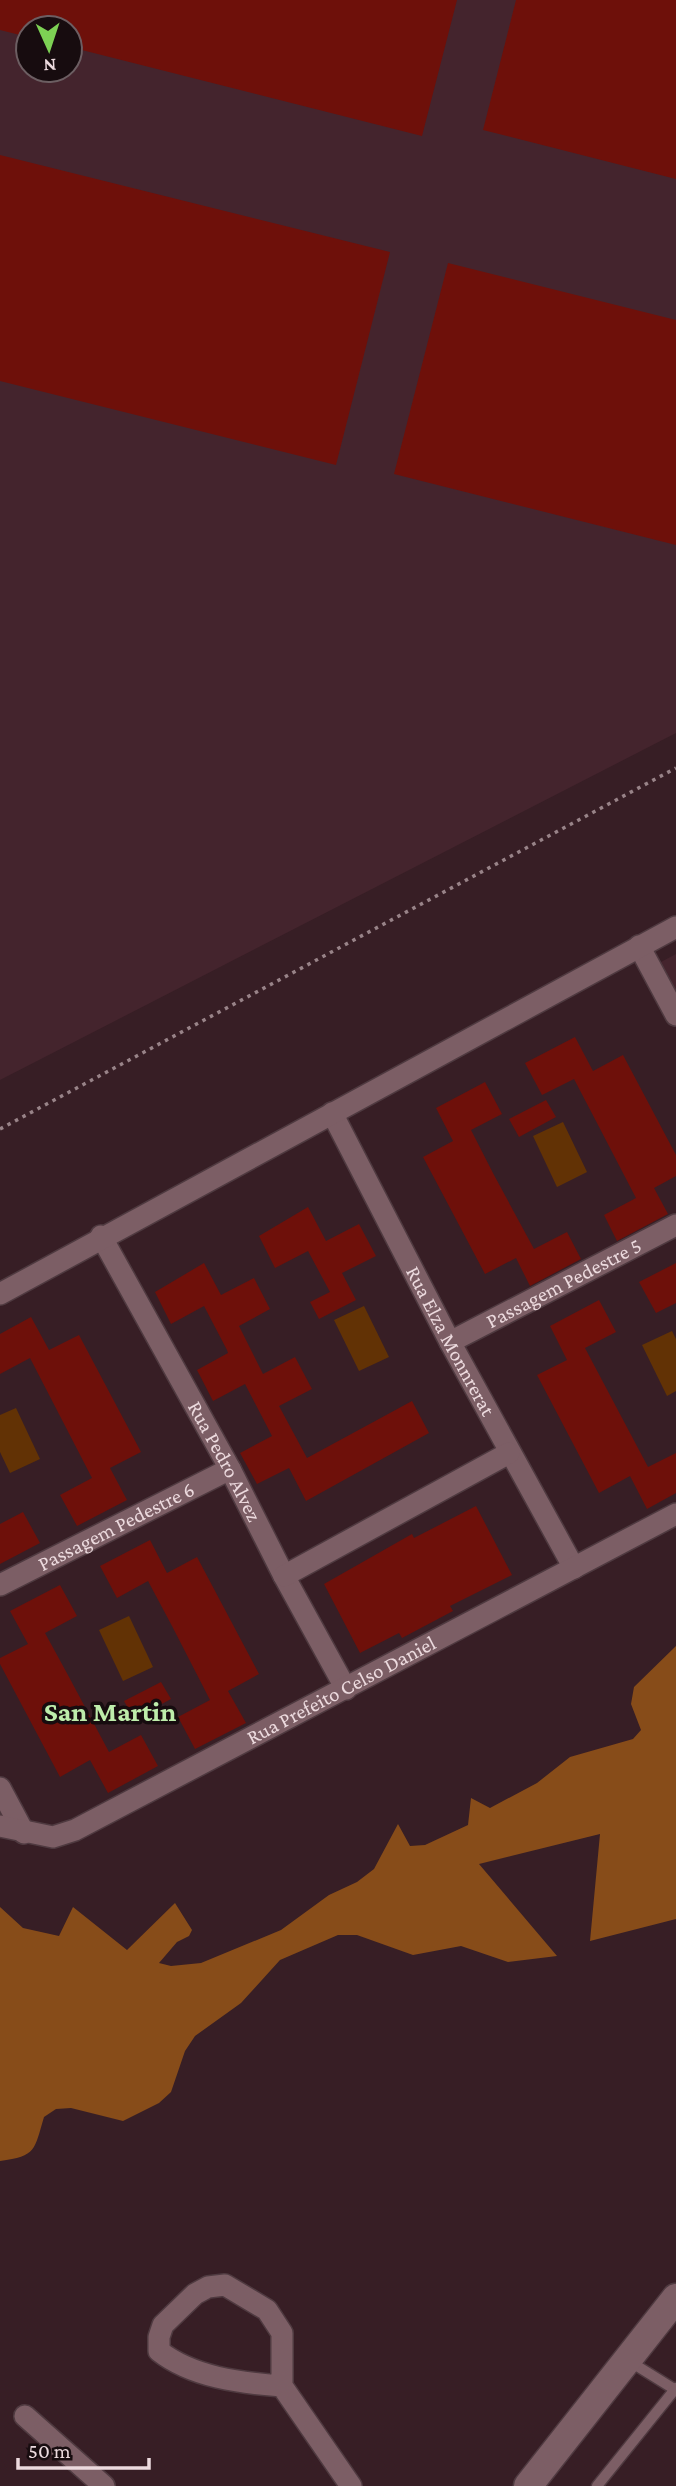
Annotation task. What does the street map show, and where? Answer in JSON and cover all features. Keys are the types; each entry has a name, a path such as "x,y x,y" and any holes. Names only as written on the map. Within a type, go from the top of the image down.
{"street":[{"path":"0,1294 101,1236 676,927"},
{"path":"639,946 676,1014"},
{"name":"Rua Elza Monnrerat","path":"332,1113 509,1454 574,1568"},
{"name":"Passagem Pedestre 5","path":"450,1342 676,1225"},
{"name":"Rua Pedro Alvez","path":"101,1236 230,1469 284,1576 346,1689"},
{"path":"284,1576 509,1454"},
{"name":"Passagem Pedestre 6","path":"0,1585 230,1469"},
{"name":"Rua Prefeito Celso Daniel","path":"0,1826 24,1833 53,1836 75,1829 676,1514"},
{"path":"0,1788 24,1833"},
{"path":"282,2386 253,2384 178,2366 159,2351 159,2337 163,2325 195,2294 208,2287 225,2286 267,2310 282,2333 282,2386 351,2486"},
{"path":"528,2486 676,2298"},
{"path":"25,2416 104,2486"}],"lane":[{"path":"597,2486 675,2389 626,2359"}],"path":[{"path":"0,1129 676,768"}],"shaded area":[{"path":"0,0 676,0 676,733 0,1080"},
{"path":"676,954 676,994 659,963"},
{"path":"563,1122 587,1172 557,1187 533,1136"},
{"path":"364,1306 389,1357 359,1371 334,1320"},
{"path":"672,1331 676,1339 676,1391 667,1396 642,1345"},
{"path":"16,1408 40,1459 10,1473 0,1452 0,1415"},
{"path":"129,1616 153,1667 123,1681 99,1630"},
{"path":"676,1646 676,1919 590,1941 600,1834 479,1864 557,1956 508,1962 461,1946 413,1955 357,1935 338,1935 280,1960 241,2003 195,2036 185,2051 171,2092 159,2103 123,2121 71,2108 56,2109 44,2117 35,2144 28,2154 0,2161 0,1907 23,1928 59,1936 73,1907 127,1950 175,1903 192,1930 189,1936 177,1942 159,1963 171,1966 201,1963 281,1930 329,1895 357,1882 374,1869 398,1824 410,1846 425,1845 468,1825 471,1798 490,1808 537,1783 570,1757 633,1739 641,1730 631,1704 634,1687"}],"building":[{"path":"0,0 457,0 422,136 84,51 84,14 14,14 14,34 0,30"},
{"path":"516,0 676,0 676,179 483,130"},
{"path":"0,155 390,252 336,465 0,381"},
{"path":"448,263 676,320 676,545 394,474"},
{"path":"575,1037 593,1071 623,1055 676,1155 676,1176 654,1188 668,1214 617,1241 604,1215 636,1198 574,1079 542,1095 525,1063"},
{"path":"485,1082 502,1114 471,1130 534,1249 567,1232 581,1259 530,1286 516,1258 485,1274 423,1157 453,1141 436,1108"},
{"path":"546,1100 556,1117 519,1137 509,1119"},
{"path":"308,1207 326,1241 359,1224 376,1256 342,1273 356,1300 319,1319 310,1302 330,1292 308,1251 275,1268 259,1236"},
{"path":"204,1263 221,1295 254,1278 270,1309 239,1326 263,1374 295,1357 312,1389 279,1406 307,1458 412,1401 429,1433 306,1501 289,1468 257,1484 240,1453 272,1436 245,1384 213,1401 197,1370 228,1353 204,1306 171,1324 155,1292"},
{"path":"676,1263 676,1303 656,1313 639,1282"},
{"path":"599,1300 616,1332 585,1348 648,1467 676,1453 676,1493 647,1509 630,1476 599,1493 537,1375 567,1360 550,1326"},
{"path":"31,1317 49,1350 79,1335 141,1452 110,1468 127,1500 77,1526 60,1495 92,1478 30,1358 0,1374 0,1334"},
{"path":"476,1506 512,1575 450,1606 453,1611 402,1638 399,1633 360,1653 324,1584 412,1534 414,1538"},
{"path":"23,1512 40,1543 0,1564 0,1524"},
{"path":"150,1540 167,1573 197,1557 259,1674 228,1691 246,1723 195,1749 178,1717 210,1700 172,1626 148,1581 117,1598 100,1566"},
{"path":"60,1585 77,1616 45,1633 109,1752 141,1735 158,1766 108,1793 90,1760 60,1777 0,1664 0,1658 28,1644 10,1611"},
{"path":"161,1682 171,1699 134,1719 124,1701"}],"district":[{"name":"San Martin","path":"110,1711"}]}
